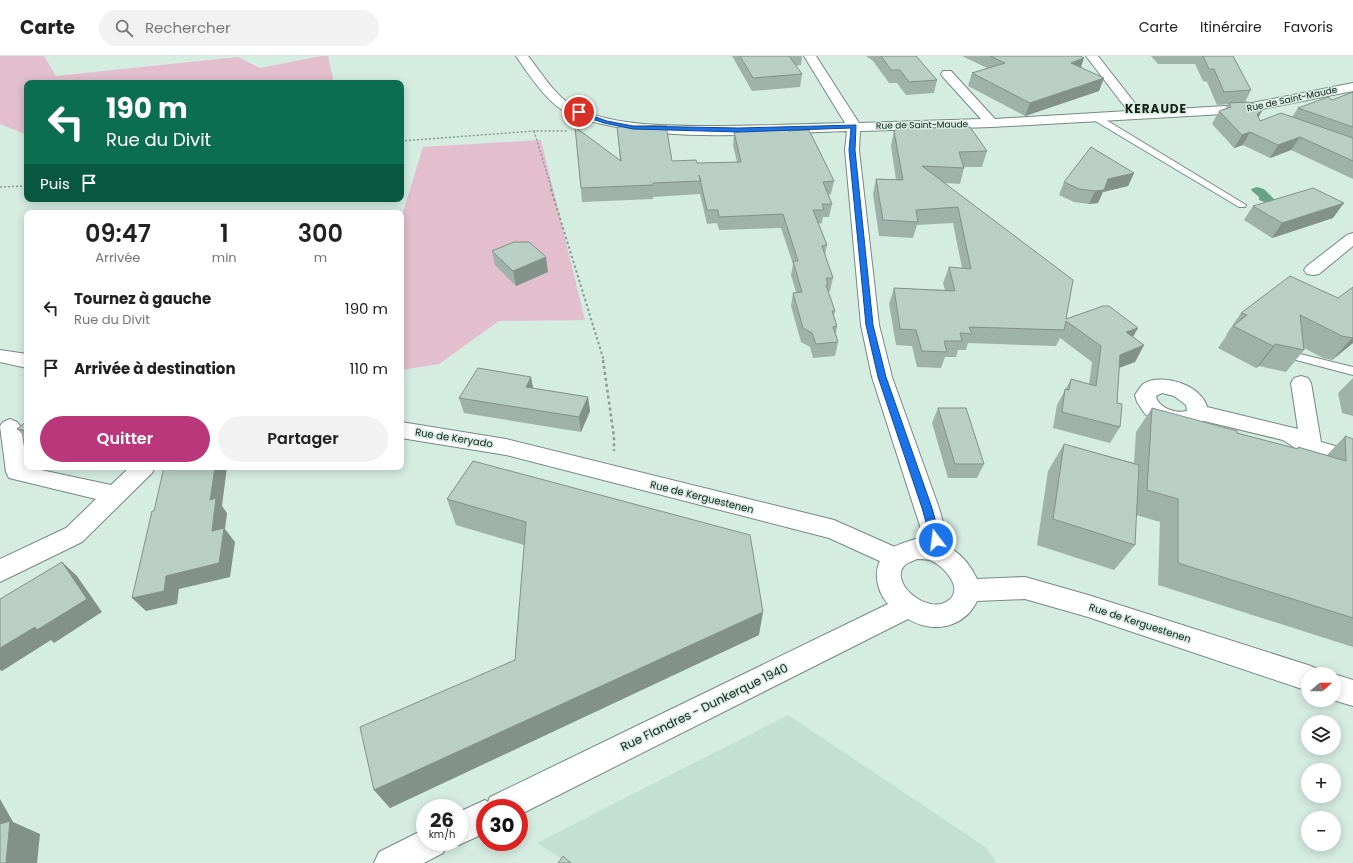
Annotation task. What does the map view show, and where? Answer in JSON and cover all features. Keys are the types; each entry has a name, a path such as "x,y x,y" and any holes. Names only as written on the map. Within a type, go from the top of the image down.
{"street":[{"name":"Rue de Saint-Maude","path":"522,56 556,99 566,107 591,118 606,122 633,127 685,130 739,130 992,123 1242,109 1353,87"},
{"path":"810,56 854,126 852,150 870,325 882,377 927,508 940,553"},
{"path":"1092,56 1137,115"},
{"path":"947,74 992,123"},
{"path":"1242,109 1265,118"},
{"path":"1313,270 1353,238"},
{"path":"0,356 24,360"},
{"path":"1301,383 1311,446"},
{"path":"1198,412 1289,434 1311,446 1353,459"},
{"path":"10,427 17,472 115,496"},
{"name":"Rue de Keryado","path":"404,430 506,447"},
{"name":"Rue de Kerguestenen","path":"506,447 834,530 895,558"},
{"path":"0,571 74,534 141,470"},
{"path":"915,549 927,549 940,553 951,560 960,569 966,579 968,590 965,600 958,609 948,614 934,616 920,613 907,607 898,598 889,582 888,577 890,567 895,558 903,552 915,549"},
{"name":"Rue de Kerguestenen","path":"968,590 1025,588 1088,606 1301,676"},
{"name":"Rue Flandres - Dunkerque 1940","path":"519,799 907,607"},
{"path":"1341,689 1353,693"},
{"path":"390,863 416,850"}],"lane":[{"path":"1095,117 1242,205"},
{"path":"1300,358 1353,371"}],"path":[{"path":"534,131 604,362 614,437 614,475"},
{"path":"404,141 534,131 569,131"},
{"path":"0,187 24,186"}],"shaded area":[{"path":"0,56 44,56 56,76 238,57 260,68 321,56 328,56 333,80 24,80 24,134 0,124"},
{"path":"541,140 585,320 499,321 439,364 404,370 404,210 423,147"},
{"path":"1257,187 1264,189 1275,200 1270,204 1259,200 1259,197 1251,189"},
{"path":"788,715 987,848 996,863 568,863 537,843"}],"building":[{"path":"740,56 789,56 802,74 753,78"},
{"path":"881,56 916,56 937,80 909,82 900,70 891,70"},
{"path":"990,56 1080,56 1084,58 1071,63 1104,78 1030,103 972,73 1005,63"},
{"path":"1203,56 1233,56 1251,90 1224,92 1214,69 1209,69"},
{"path":"1353,92 1353,127 1298,108 1328,97 1332,100"},
{"path":"1248,102 1260,106 1262,111 1257,114 1260,121 1281,113 1353,138 1353,161 1300,137 1278,145 1250,132 1242,135 1219,111 1231,107 1229,103"},
{"path":"905,123 919,128 970,127 987,151 959,152 964,168 922,166 1073,280 1066,319 1103,306 1109,306 1138,328 1126,332 1144,345 1120,355 1117,403 1122,404 1120,427 1062,412 1065,389 1069,390 1071,379 1096,386 1101,346 1066,321 1064,330 969,327 972,334 960,333 962,341 944,341 947,352 922,351 916,330 900,329 894,288 955,291 949,267 971,269 958,207 916,210 918,222 883,220 876,179 903,180 894,131"},
{"path":"666,125 672,161 696,160 697,163 741,162 734,132 739,132 738,130 786,127 788,131 809,130 834,181 823,182 832,204 822,204 824,210 813,210 827,245 822,246 833,278 826,278 828,284 826,285 835,311 832,311 837,326 833,327 838,342 816,344 812,333 803,328 793,293 802,292 793,261 798,261 783,214 719,217 718,210 707,210 700,181 653,183 653,185 581,188 575,127 621,161 617,127"},
{"path":"1091,147 1134,173 1108,179 1104,190 1095,191 1079,189 1064,182"},
{"path":"1313,188 1344,203 1282,223 1253,206"},
{"path":"514,242 529,242 546,257 513,271 492,251"},
{"path":"1290,276 1338,298 1353,287 1353,337 1342,336 1300,315 1304,350 1276,344 1273,346 1233,326 1247,315 1241,313"},
{"path":"478,368 531,377 526,387 588,397 579,417 459,398"},
{"path":"938,408 966,408 984,464 955,464"},
{"path":"1152,408 1237,431 1237,433 1298,449 1298,447 1346,461 1345,436 1353,439 1353,618 1178,563 1178,499 1147,490"},
{"path":"24,423 24,430 17,429"},
{"path":"1064,444 1139,465 1135,545 1053,519"},
{"path":"473,461 750,535 763,612 374,790 360,727 515,660 526,522 447,499"},
{"path":"163,470 215,470 210,500 216,498 212,531 224,528 219,563 166,576 164,591 132,598 152,511 154,511"},
{"path":"62,562 87,599 37,630 35,627 0,648 0,599"},
{"path":"10,821 6,863 0,863 0,824"},
{"path":"563,856 571,863 558,863"}],"district":[{"name":"KERAUDE","path":"1156,108"}],"route":[{"path":"579,112 591,118 633,127 685,130 739,130 854,126 852,150 870,325 882,377 927,508 936,540"}]}
